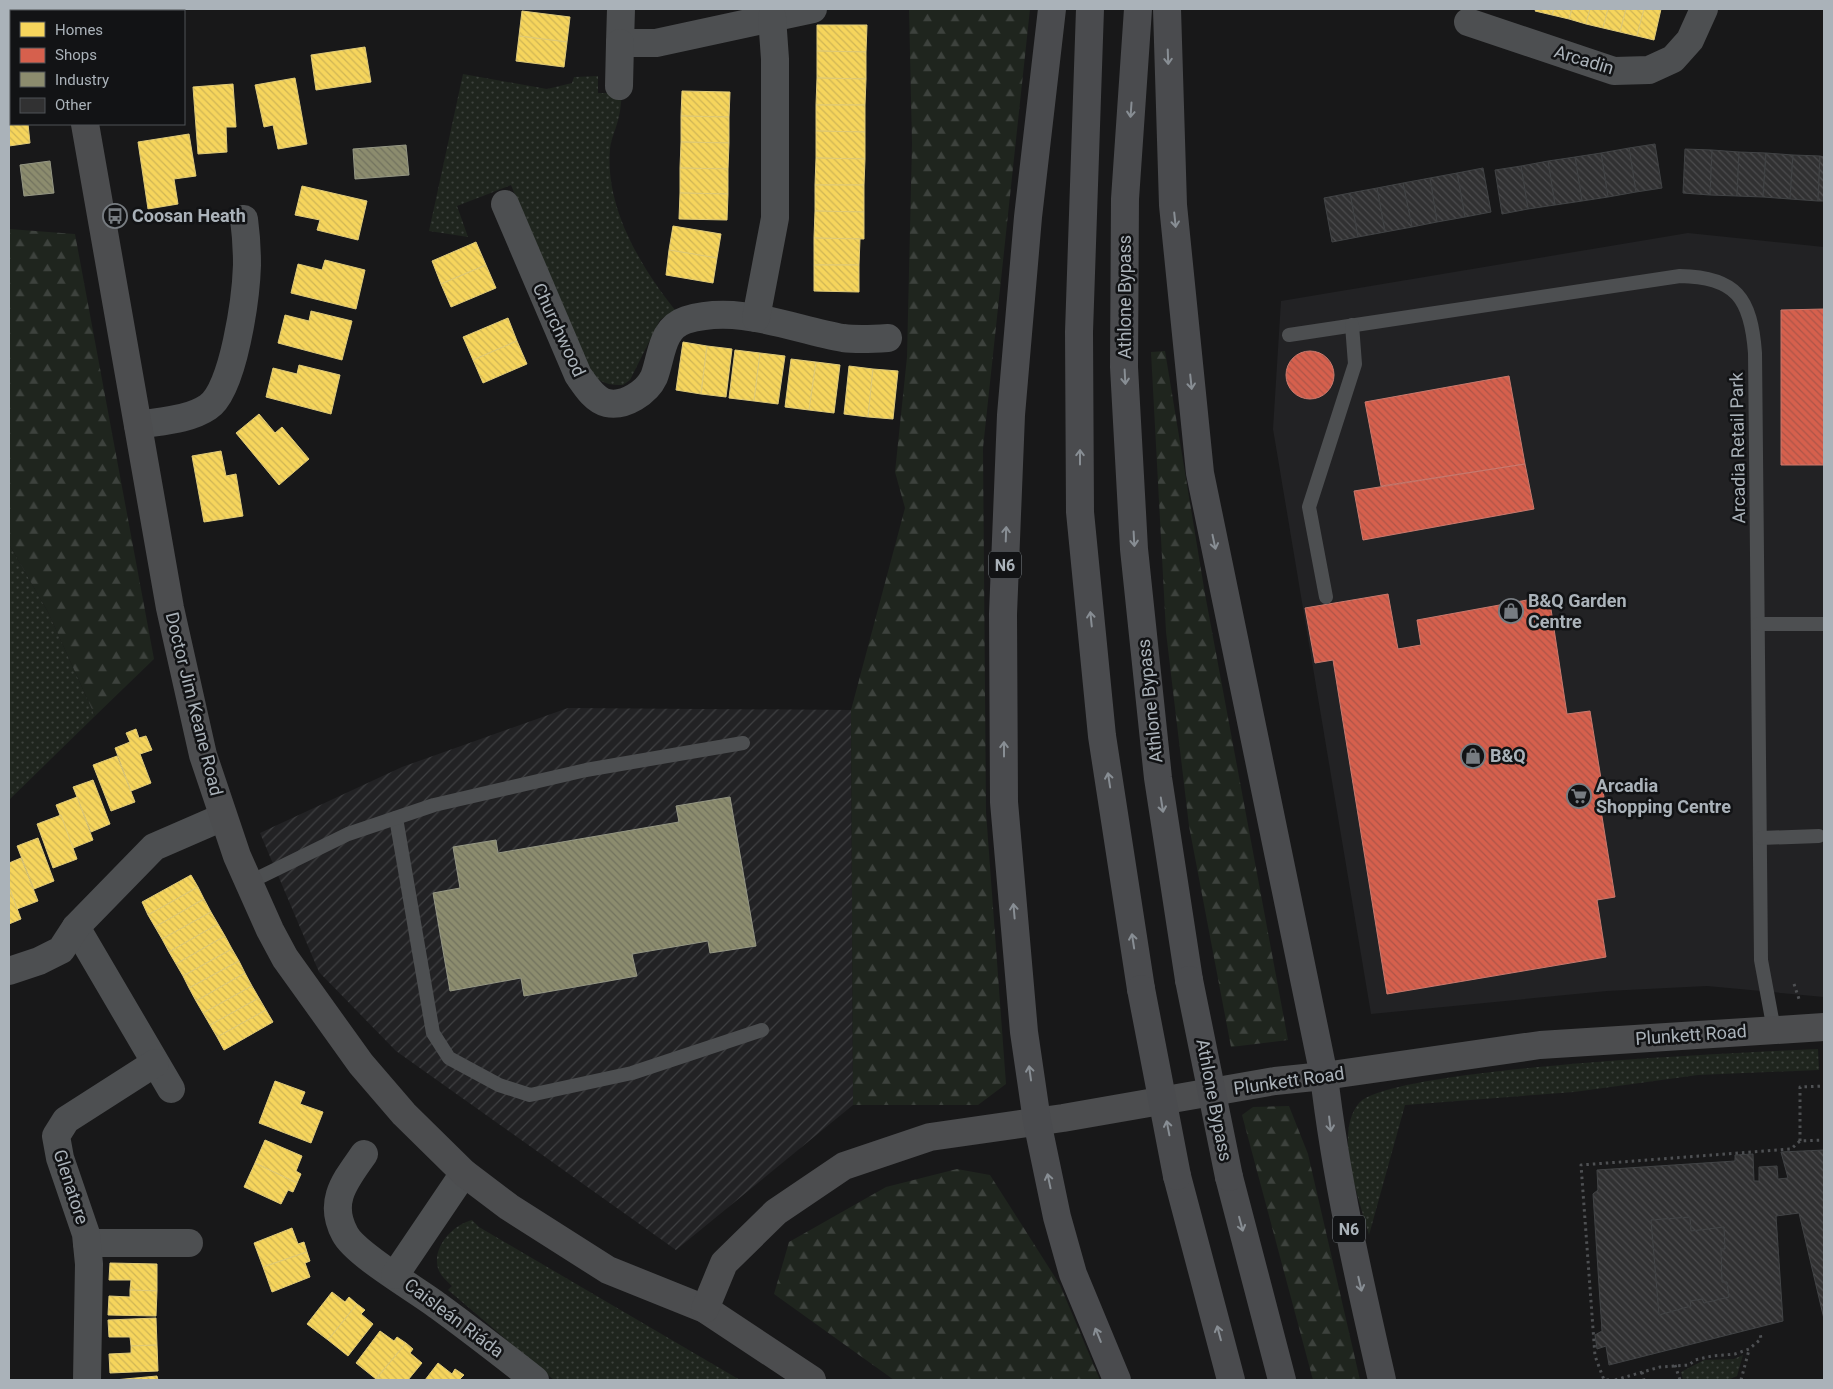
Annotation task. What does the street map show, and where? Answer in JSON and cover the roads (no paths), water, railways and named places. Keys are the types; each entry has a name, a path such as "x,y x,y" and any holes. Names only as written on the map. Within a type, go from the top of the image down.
{"highway":[{"name":"N6","path":"1052,9 1028,217 1011,414 1003,614 1004,802 1024,1032 1037,1121 1057,1217 1073,1274 1117,1380"},
{"path":"1090,9 1079,332 1080,512 1102,736 1141,989 1177,1176 1231,1380"},
{"name":"Athlone Bypass","path":"1138,9 1125,199 1124,367 1134,550 1158,778 1190,980 1229,1177 1282,1380"},
{"name":"N6","path":"1167,9 1174,205 1200,472 1324,1076 1332,1141 1357,1274 1382,1380"}],"street":[{"path":"619,86 621,9"},
{"path":"620,43 656,42 813,9"},
{"name":"Arcadin","path":"1468,22 1614,71 1649,70 1673,60 1690,40 1704,9"},
{"path":"756,318 774,218 775,59 772,17"},
{"name":"Doctor Jim Keane Road","path":"84,125 180,658 203,755 222,818 248,883 285,958 342,1039 404,1114 464,1173 509,1207 608,1270 706,1309 812,1380"},
{"name":"Churchwood","path":"504,204 578,375 592,394 606,403 618,403 633,398 646,389 653,377 668,332 678,324 716,315 756,318 844,338 861,340 888,338"},
{"path":"138,425 185,417 210,406 218,398 231,366 243,299 247,266 244,219"},
{"path":"9,970 39,962 61,950 76,927 154,847 222,818"},
{"path":"76,927 171,1089"},
{"name":"Plunkett Road","path":"706,1309 724,1263 776,1212 844,1166 930,1137 1275,1081 1540,1046 1824,1027"},
{"name":"Glenatore","path":"87,1380 87,1243 83,1221 60,1158 56,1136 66,1120 155,1063"},
{"name":"Caisleán Riáda","path":"364,1154 340,1189 339,1213 341,1224 351,1243 535,1380"},
{"name":"Caisleán Riáda","path":"396,1275 464,1173"},
{"name":"Glenatore","path":"87,1243 189,1243"}],"lane":[{"name":"Arcadia Retail Park","path":"1352,325 1680,276 1705,276 1723,282 1742,300 1748,311 1754,337 1761,960 1774,1030"},
{"path":"1288,335 1352,325 1355,364 1309,507 1326,597"},
{"path":"1758,624 1824,624"},
{"path":"248,883 348,834 434,805 586,770 743,743"},
{"path":"396,818 432,1033 449,1058 499,1085 530,1095 632,1073 762,1030"},
{"path":"1761,838 1819,836"}],"place":[{"name":"Coosan Heath","path":"115,216"},
{"name":"B&Q Garden Centre","path":"1511,611"},
{"name":"B&Q","path":"1473,756"},
{"name":"Arcadia Shopping Centre","path":"1579,796"}]}
